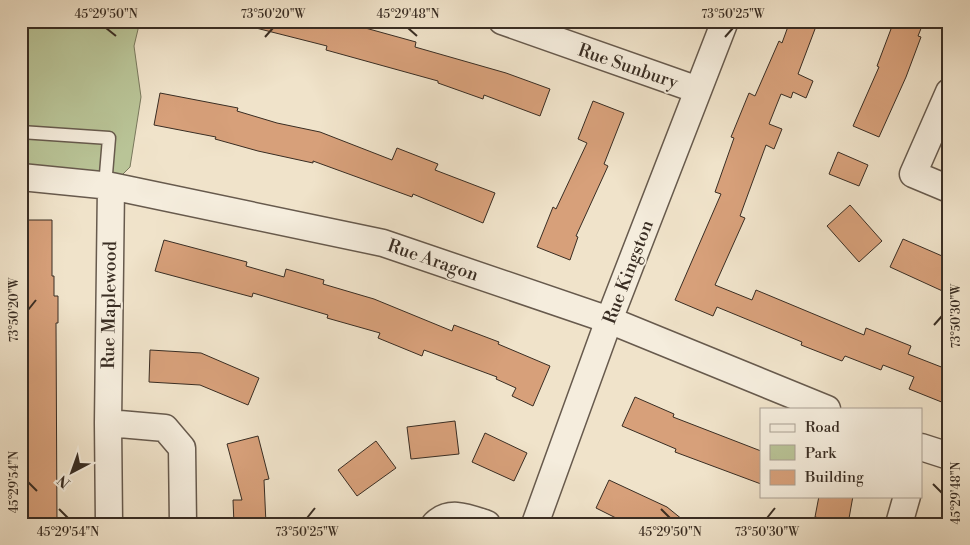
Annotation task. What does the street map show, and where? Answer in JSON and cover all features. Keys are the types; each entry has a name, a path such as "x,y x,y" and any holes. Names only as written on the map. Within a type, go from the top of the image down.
{"street":[{"name":"Rue Sunbury","path":"502,21 698,90"},
{"name":"Rue Kingston","path":"534,524 609,320 725,21"},
{"path":"949,92 913,174 949,189"},
{"name":"Rue Aragon","path":"21,177 108,186 383,243 609,320 825,408"},
{"name":"Rue Maplewood","path":"108,186 110,524"},
{"path":"108,423 165,428 182,448 183,524"},
{"path":"922,448 949,456"},
{"path":"899,524 906,498"},
{"path":"435,524 441,517 458,515 487,524"}],"lane":[{"path":"21,132 109,138 108,186"}],"green space":[{"path":"21,21 140,21 134,46 141,97 130,167 111,186 21,177"}],"building":[{"path":"253,21 340,21 416,42 415,47 506,73 550,89 540,116 484,95 483,99 438,83 438,81 326,50 327,46 252,27"},
{"path":"790,21 818,21 798,74 813,81 806,98 793,92 791,98 781,94 769,124 782,129 774,149 766,145 740,216 745,218 715,285 752,300 756,290 864,335 866,328 911,346 908,354 949,370 949,405 909,389 914,377 883,365 881,370 845,356 842,361 801,345 802,342 717,307 713,316 675,300 721,194 715,192 734,138 731,137 749,93 755,96 779,41 782,43"},
{"path":"894,21 924,21 918,36 921,37 906,77 879,137 853,126 879,67 877,66"},
{"path":"160,93 238,108 237,111 277,123 320,132 392,160 397,148 438,164 435,170 495,193 483,223 413,194 412,197 313,161 313,163 258,151 215,139 216,137 154,125"},
{"path":"593,101 624,113 604,164 608,166 576,236 578,237 570,260 537,247 553,207 556,209 587,143 578,139"},
{"path":"838,152 868,165 859,186 829,174"},
{"path":"850,205 882,241 859,262 827,226"},
{"path":"21,220 52,220 52,276 54,276 54,296 58,296 58,323 56,323 57,524 26,524 24,260 21,260"},
{"path":"903,239 949,259 949,294 890,267"},
{"path":"164,240 247,262 246,266 284,277 286,269 324,280 323,284 374,299 452,331 454,325 499,342 498,344 550,366 533,406 512,396 516,388 496,379 497,377 424,350 422,356 378,338 380,333 327,318 328,315 253,293 252,297 155,271"},
{"path":"150,350 201,353 259,378 248,405 200,385 149,382"},
{"path":"635,397 674,414 673,417 760,451 760,484 675,452 676,449 622,426"},
{"path":"455,421 459,454 411,459 407,427"},
{"path":"485,433 527,453 514,481 472,462"},
{"path":"258,436 269,479 264,480 266,524 234,524 233,500 242,500 227,444"},
{"path":"376,441 396,468 357,496 338,470"},
{"path":"609,480 667,507 688,524 628,524 596,508"},
{"path":"819,498 853,498 848,524 815,517"}]}
